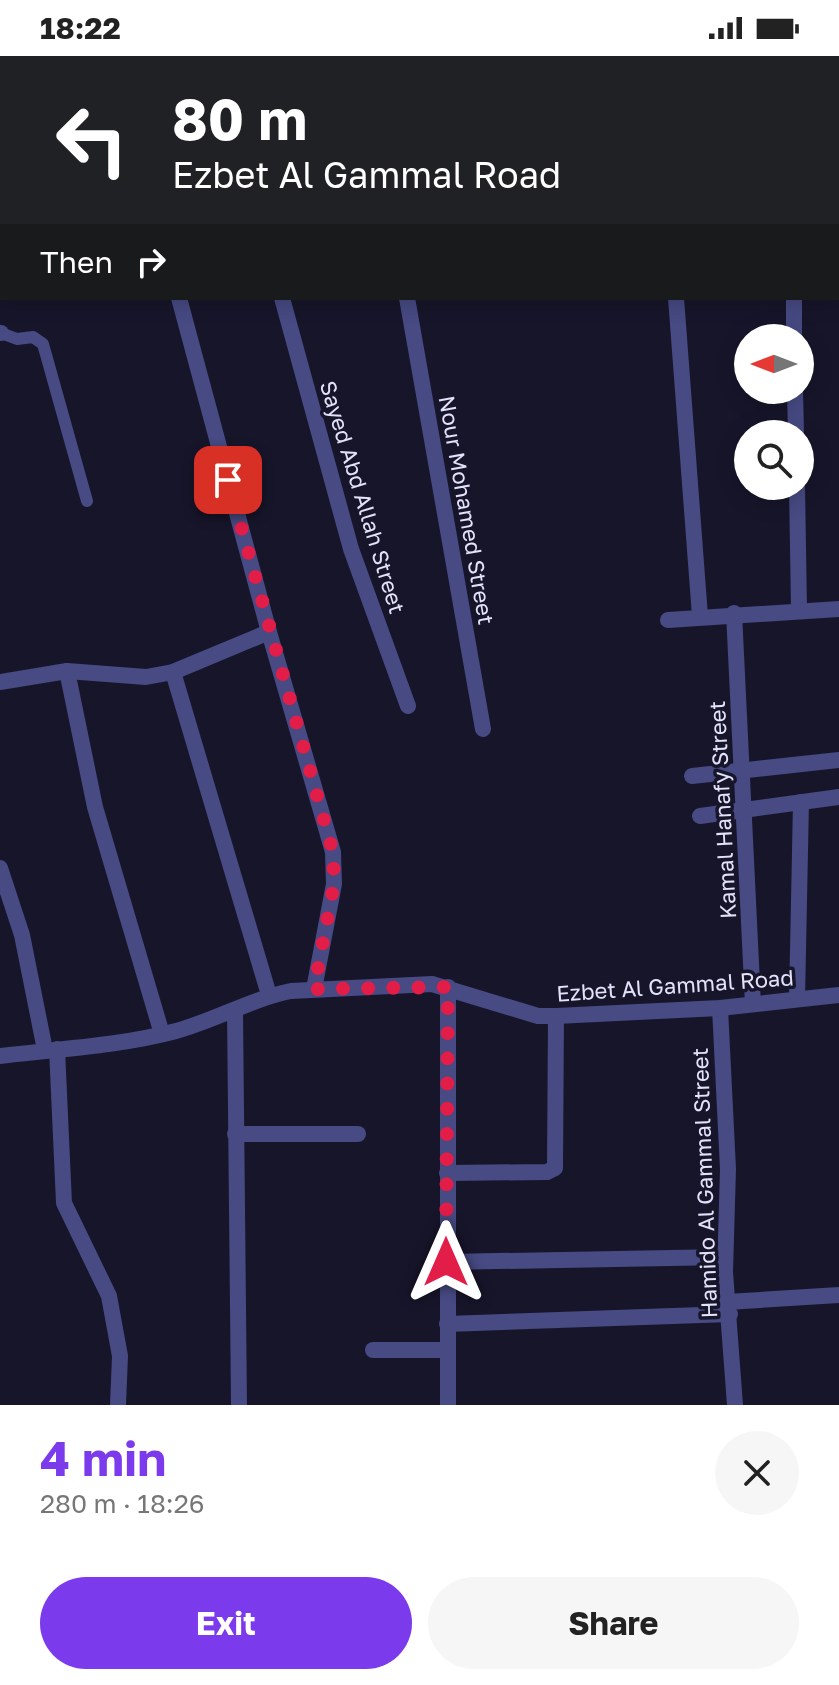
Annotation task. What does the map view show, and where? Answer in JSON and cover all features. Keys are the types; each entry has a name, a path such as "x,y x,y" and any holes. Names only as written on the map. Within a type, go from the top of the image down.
{"street":[{"path":"180,300 269,632 333,852 334,884 314,989"},
{"name":"Sayed Abd Allah Street","path":"283,300 351,549 408,706"},
{"name":"Nour Mohamed Street","path":"407,300 483,729"},
{"path":"676,300 700,616"},
{"path":"794,300 794,324"},
{"path":"797,500 799,609"},
{"path":"668,620 734,613 839,609"},
{"name":"Kamal Hanafy Street","path":"734,613 753,1004"},
{"path":"0,682 67,671 114,677 146,677 173,672 269,632"},
{"path":"67,671 95,807 162,1034"},
{"path":"173,672 269,995"},
{"path":"692,776 839,760"},
{"path":"700,816 839,797"},
{"path":"797,999 801,802"},
{"path":"0,868 22,935 51,1050 64,1203 109,1296 120,1356 118,1405"},
{"path":"448,987 448,1405"},
{"name":"Ezbet Al Gammal Road","path":"0,1056 162,1034 235,1011 269,995 314,989 448,987 519,1011 556,1016 720,1008 839,995"},
{"name":"Hamido Al Gammal Street","path":"720,1008 728,1169 725,1257 735,1405"},
{"path":"235,1011 239,1405"},
{"path":"447,1173 547,1172 555,1168 556,1016"},
{"path":"235,1134 358,1134"},
{"path":"446,1262 725,1257"},
{"path":"447,1324 728,1308 839,1295"},
{"path":"373,1350 448,1350"}],"lane":[{"path":"0,333 17,339 33,337 43,344 87,501"}],"route":[{"path":"228,480 333,852 334,884 314,989 432,984 448,987 446,1262"}]}
